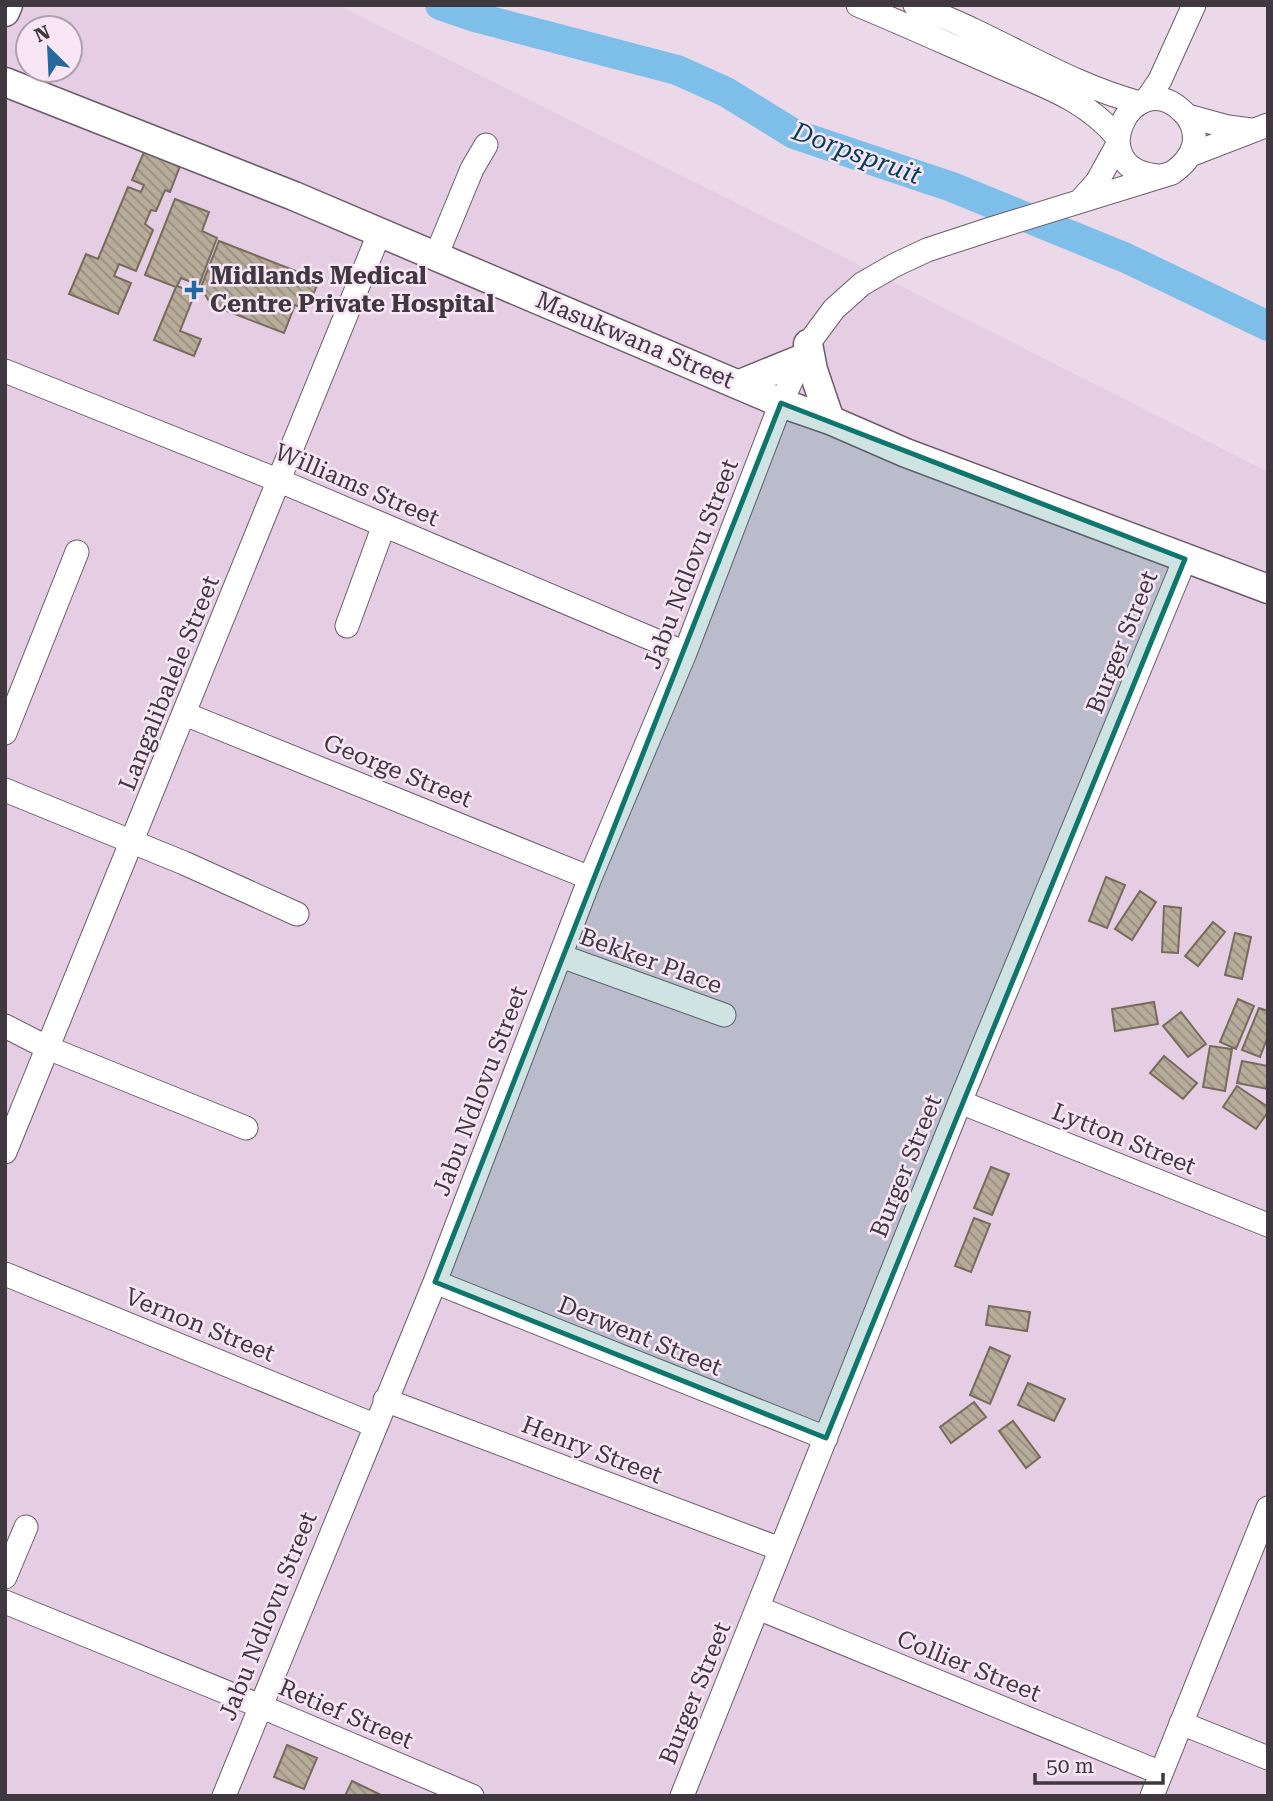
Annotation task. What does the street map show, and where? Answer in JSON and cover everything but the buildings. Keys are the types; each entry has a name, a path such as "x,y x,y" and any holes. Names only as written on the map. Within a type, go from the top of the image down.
{"main road":[{"path":"5,12 7,6"},
{"name":"Masukwana Street","path":"5,82 294,196 781,403 830,420 906,453 1268,589"},
{"path":"740,384 803,352 813,370 830,420"}],"street":[{"path":"858,5 1074,100 1099,117 1118,141 1121,155 1137,171 1147,175 1172,173 1191,155 1194,142 1193,129 1183,112 1174,52"},
{"path":"915,5 1105,93 1144,101 1160,100 1211,124 1259,127"},
{"path":"1074,203 1097,182 1118,141 1124,116 1144,101 1160,80 1194,5"},
{"path":"1191,155 1259,127"},
{"path":"436,256 472,169 486,145"},
{"name":"Jabu Ndlovu Street","path":"224,1796 374,1425 435,1282 590,878 685,653 803,352 834,309 862,284 895,265 928,250 1159,176"},
{"name":"Langalibalele Street","path":"5,1152 380,234"},
{"name":"Williams Street","path":"5,371 280,481 685,653"},
{"path":"347,626 384,525"},
{"path":"5,733 77,552"},
{"name":"Burger Street","path":"682,1796 960,1102 1185,559"},
{"name":"George Street","path":"186,714 590,878"},
{"path":"5,790 132,841 297,914"},
{"name":"Bekker Place","path":"561,956 723,1015"},
{"path":"5,1026 48,1048 246,1128"},
{"name":"Lytton Street","path":"960,1102 1268,1225"},
{"name":"Vernon Street","path":"5,1274 374,1425"},
{"name":"Derwent Street","path":"435,1282 826,1438"},
{"name":"Henry Street","path":"385,1400 780,1549"},
{"path":"1152,1796 1268,1508"},
{"path":"5,1577 26,1527"},
{"name":"Retief Street","path":"5,1602 472,1796"},
{"name":"Collier Street","path":"758,1608 1161,1773"},
{"path":"1181,1723 1268,1758"}],"highlighted area":[{"path":"781,403 1185,559 826,1438 435,1282"}],"shaded area":[{"path":"5,5 338,5 1268,472 1268,1796 5,1796"}],"waterway":[{"name":"Dorpspruit","path":"440,5 475,17 677,70 726,92 794,134 952,187 1126,258 1268,326"}],"place":[{"name":"Midlands Medical Centre Private Hospital","path":"194,290"}]}
